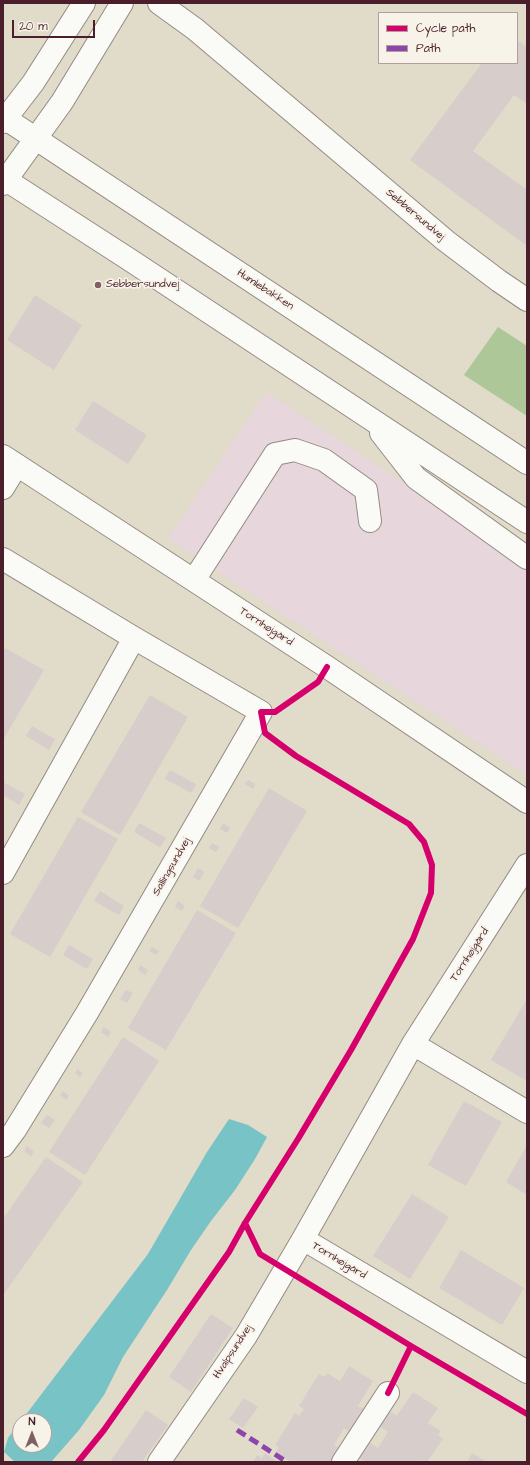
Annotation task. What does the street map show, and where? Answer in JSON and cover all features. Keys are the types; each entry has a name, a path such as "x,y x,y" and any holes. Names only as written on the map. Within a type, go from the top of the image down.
{"street":[{"path":"4,119 33,83 84,3"},
{"path":"122,3 62,102 4,180 527,522"},
{"name":"Sebbersundvej","path":"159,3 195,29 446,240 499,281 527,300"},
{"name":"Humlebakken","path":"4,119 36,138 527,463"},
{"path":"369,418 416,478 527,558"},
{"path":"194,580 275,454 295,450 324,460 366,490 370,521"},
{"path":"3,488 10,461"},
{"name":"Tornhøjgård","path":"10,461 333,671 527,802"},
{"name":"Sallingsundvej","path":"3,560 261,712 87,1013 15,1130 3,1146"},
{"path":"3,873 134,638"},
{"name":"Tornhøjgård","path":"527,865 413,1044 303,1239 527,1372"},
{"path":"413,1044 527,1112"},
{"name":"Hvalpsundvej","path":"159,1462 246,1336 303,1239"},
{"path":"343,1462 388,1393"}],"shaded area":[{"path":"266,392 527,564 527,775 168,539"}],"green space":[{"path":"498,327 527,346 527,416 464,375"}],"water":[{"path":"229,1119 248,1125 267,1137 235,1190 191,1250 123,1357 104,1395 79,1430 51,1462 15,1462 4,1452 8,1438 12,1433 12,1453 52,1453 52,1413 27,1413 148,1254 207,1152"}],"building":[{"path":"518,41 527,47 527,104 514,95 473,151 527,190 527,246 410,160 481,64 518,64"},
{"path":"35,295 82,325 54,370 7,340"},
{"path":"93,401 147,435 128,464 75,430"},
{"path":"5,648 44,670 3,740 3,651"},
{"path":"150,695 188,717 120,835 81,812"},
{"path":"32,726 55,739 49,750 26,736"},
{"path":"170,770 196,784 191,793 165,779"},
{"path":"248,780 255,784 253,789 245,784"},
{"path":"3,782 25,794 19,805 3,795"},
{"path":"269,788 307,811 238,928 200,906"},
{"path":"78,817 118,839 50,957 10,934"},
{"path":"139,823 166,838 160,847 134,832"},
{"path":"223,823 230,828 227,833 220,829"},
{"path":"212,843 219,847 216,852 209,848"},
{"path":"198,868 204,872 199,881 193,877"},
{"path":"100,891 124,906 119,915 94,901"},
{"path":"178,901 185,906 182,911 175,907"},
{"path":"197,910 236,933 166,1050 128,1028"},
{"path":"69,945 93,959 87,969 63,955"},
{"path":"152,947 159,951 156,955 149,951"},
{"path":"140,965 148,970 145,975 138,970"},
{"path":"126,990 133,993 127,1003 120,999"},
{"path":"527,999 527,1081 491,1060"},
{"path":"104,1027 111,1032 108,1037 101,1032"},
{"path":"123,1037 159,1061 85,1175 49,1152"},
{"path":"77,1069 83,1073 80,1077 75,1073"},
{"path":"63,1091 69,1096 66,1100 60,1095"},
{"path":"464,1101 502,1122 466,1186 428,1165"},
{"path":"47,1115 55,1120 49,1128 41,1123"},
{"path":"527,1145 527,1195 506,1182"},
{"path":"27,1146 34,1152 31,1156 24,1151"},
{"path":"46,1157 83,1182 4,1294 3,1219"},
{"path":"412,1194 449,1217 410,1279 373,1256"},
{"path":"461,1250 524,1288 502,1325 439,1288"},
{"path":"211,1314 233,1328 191,1392 169,1377"},
{"path":"349,1366 373,1381 358,1406 367,1411 353,1434 344,1428 334,1445 342,1450 334,1462 291,1462 276,1452 279,1447 275,1445 295,1413 299,1416 304,1409 299,1406 319,1374 324,1377 327,1373 340,1381"},
{"path":"413,1392 438,1408 428,1423 441,1431 438,1435 443,1439 427,1462 422,1460 421,1462 366,1462 359,1458 369,1442 378,1448 388,1432 379,1426 389,1411 397,1416"},
{"path":"244,1398 258,1407 243,1428 229,1419"},
{"path":"146,1410 168,1425 142,1462 110,1462"},
{"path":"265,1453 278,1462 253,1462 257,1455 262,1458"},
{"path":"472,1453 487,1462 467,1462"}],"marked path":[{"path":"237,1430 287,1462"}],"cycle path":[{"path":"78,1462 104,1430 229,1252 245,1223 298,1139 351,1050 413,939 431,893 432,865 424,842 409,824 296,756 265,733 261,712 275,712 318,682 327,667"},
{"path":"245,1223 260,1254 411,1346 527,1414"},
{"path":"388,1393 411,1346"}],"place":[{"name":"Sebbersundvej","path":"98,285"}]}
